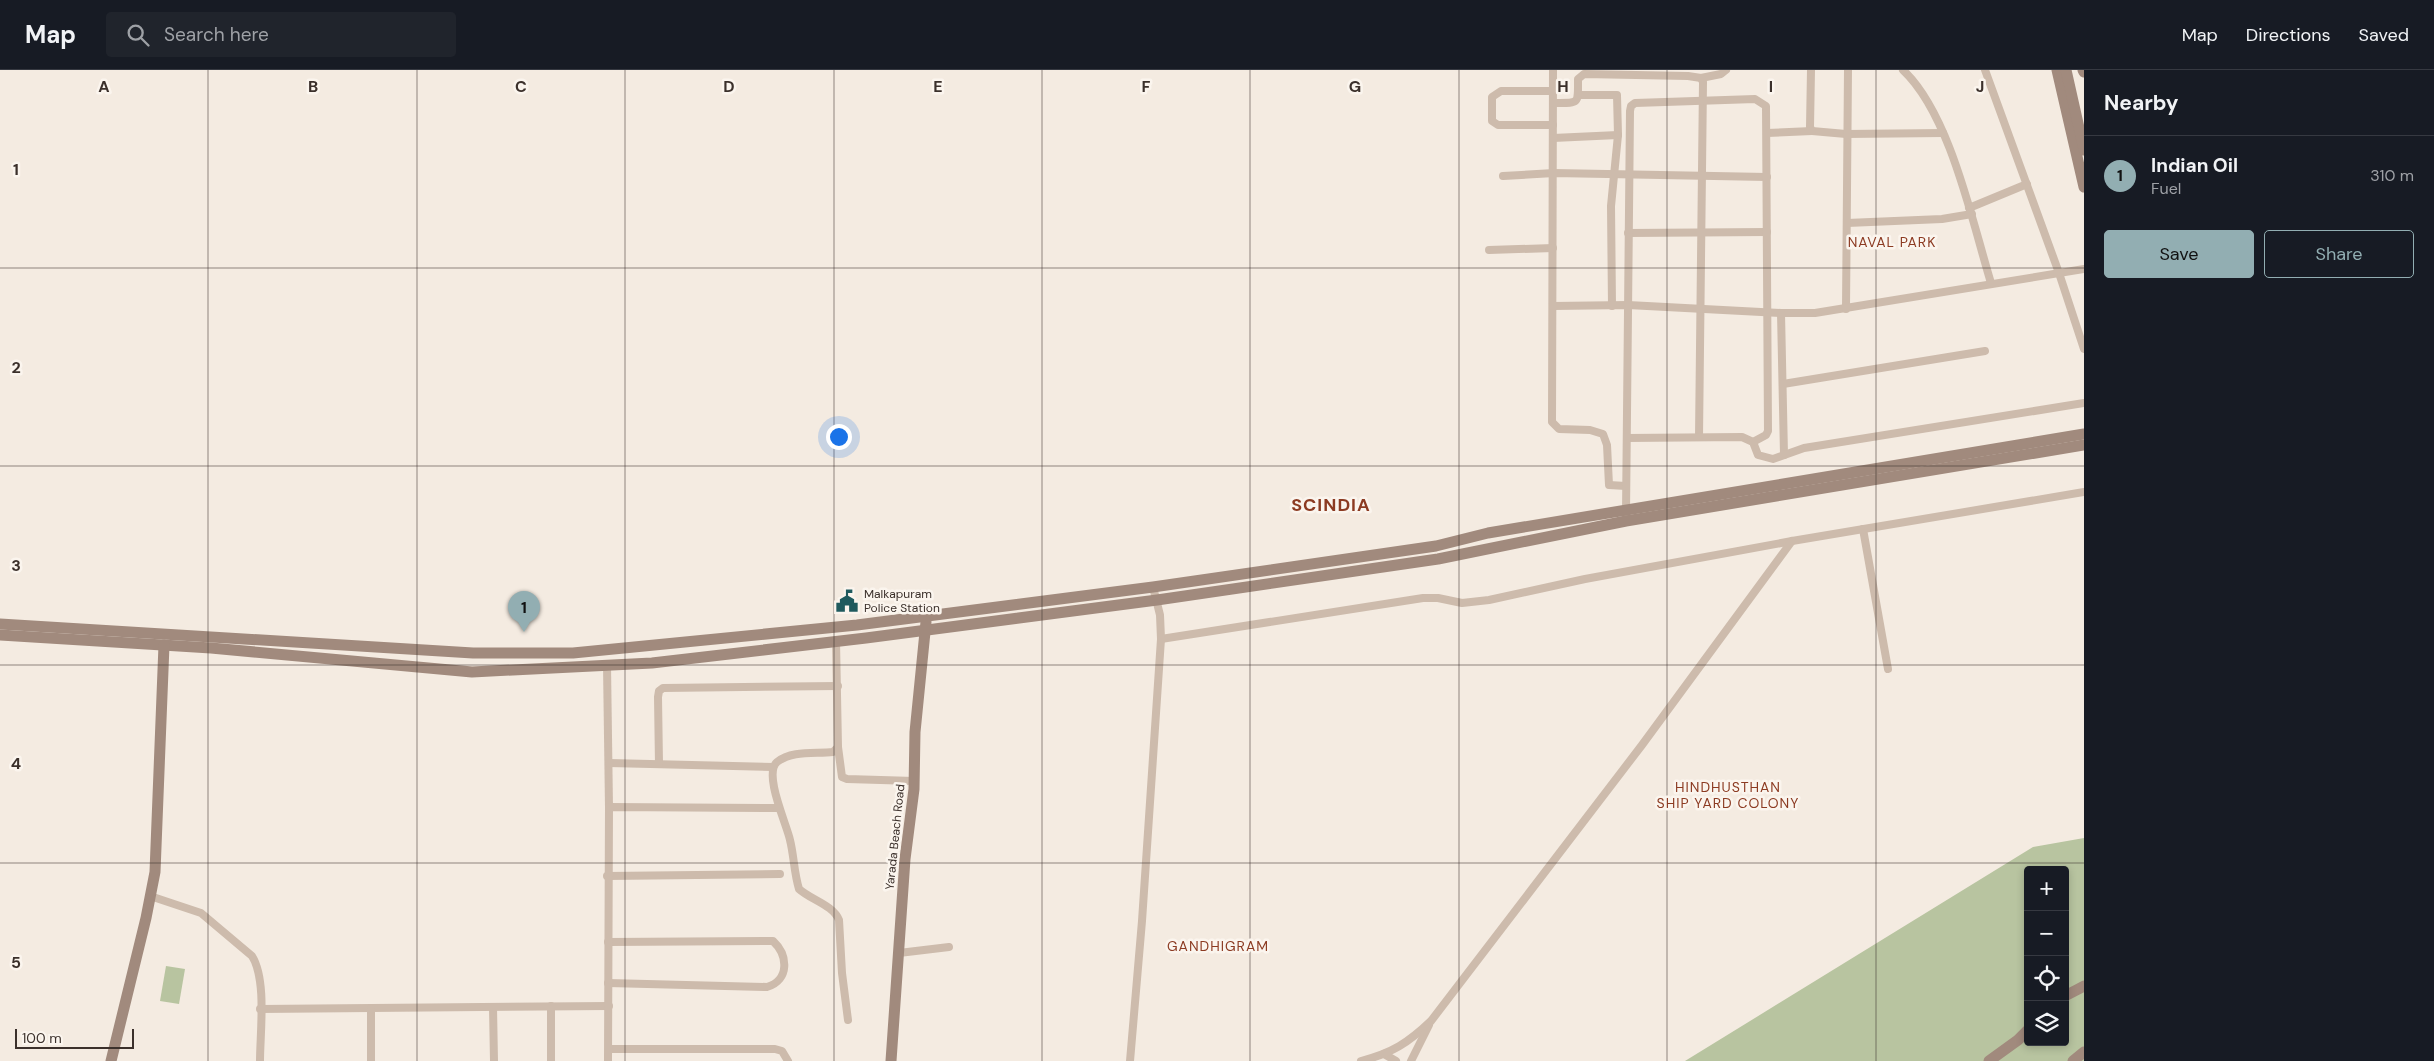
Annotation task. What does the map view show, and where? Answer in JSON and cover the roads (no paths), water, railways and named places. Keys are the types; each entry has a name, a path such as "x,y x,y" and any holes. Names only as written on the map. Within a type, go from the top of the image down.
{"main road":[{"path":"2057,70 2084,150"},
{"path":"2066,70 2068,102 2084,187"},
{"path":"0,624 52,633 164,645 472,672 671,661 1157,600 1438,559 1626,516 2084,434"},
{"path":"0,635 52,633 536,655 857,625 1153,587 1436,546 1488,533 1626,516 2084,445"},
{"path":"1229,576 1230,588"},
{"name":"Yarada Beach Road","path":"891,1061 905,859 914,780 915,732 926,615"},
{"path":"111,1061 155,872 164,645"},
{"path":"2069,994 2084,986"},
{"path":"1989,1061 2024,1034"},
{"path":"2073,1061 2084,1052"}],"street":[{"path":"1553,70 1552,422 1559,429 1590,430 1604,434 1607,445 1608,485 1626,486"},
{"path":"1553,103 1572,103 1578,100 1580,95 1578,79 1580,75 1602,72 1651,72 1681,73 1701,78 1721,74 1726,70"},
{"path":"1811,70 1810,127 1812,131"},
{"path":"1846,309 1848,70"},
{"path":"1903,70 1926,96 1943,133 1971,211 1991,283"},
{"path":"1985,70 2059,273 2084,348"},
{"path":"1699,438 1699,308 1703,101 1701,78"},
{"path":"1553,91 1501,91 1492,97 1490,107 1492,120 1498,125 1553,125"},
{"path":"1580,95 1616,95 1618,135 1611,206 1612,306"},
{"path":"1626,516 1628,175 1631,106 1635,103 1760,100 1766,106 1768,431 1766,435 1753,442"},
{"path":"1767,133 1812,131 1846,134 1943,133"},
{"path":"1553,138 1618,135"},
{"path":"1503,176 1554,173 1767,177"},
{"path":"1847,223 1942,219 1971,211 2026,184"},
{"path":"1628,233 1767,232"},
{"path":"1489,250 1553,248"},
{"path":"1553,306 1628,305 1815,313 2084,269"},
{"path":"1781,313 1784,455"},
{"path":"1783,384 1985,351"},
{"path":"1627,438 1742,437 1753,442 1758,454 1765,458 1773,459 1804,448 2084,403"},
{"path":"1161,638 1423,598 1438,598 1462,603 1489,600 1585,579 1792,541 2084,492"},
{"path":"1864,529 1888,669"},
{"path":"1361,1061 1384,1054 1408,1042 1431,1021 1642,745 1792,541"},
{"path":"1130,1061 1142,921 1161,638 1157,600 1153,587"},
{"path":"836,641 838,747 842,777 846,779 914,780"},
{"path":"607,666 609,763 607,876 608,1061"},
{"path":"658,764 658,697 659,691 663,688 838,686"},
{"path":"838,747 833,752 794,754 777,762 773,767 779,808 791,841 799,889 817,902 830,908 840,920 842,973 848,1020"},
{"path":"609,763 773,767"},
{"path":"609,807 779,808"},
{"path":"607,876 780,874"},
{"path":"150,896 201,913 252,956 257,963 260,1009 260,1061"},
{"path":"608,942 773,941 779,947 784,966 784,975 778,983 767,987 608,983"},
{"path":"899,953 949,947"},
{"path":"551,1006 551,1061"},
{"path":"260,1009 609,1006"},
{"path":"493,1007 494,1061"},
{"path":"371,1008 371,1061"},
{"path":"1411,1061 1431,1021"},
{"path":"609,1049 775,1048 782,1051 788,1061"},
{"path":"1384,1054 1396,1061"}],"place":[{"name":"Malkapuram Police Station","path":"847,601"},
{"name":"Indian Oil","path":"524,632"}],"district":[{"name":"NAVAL PARK","path":"1892,242"},
{"name":"SCINDIA","path":"1331,505"},
{"name":"HINDHUSTHAN SHIP YARD COLONY","path":"1728,796"},
{"name":"GANDHIGRAM","path":"1218,946"}]}
